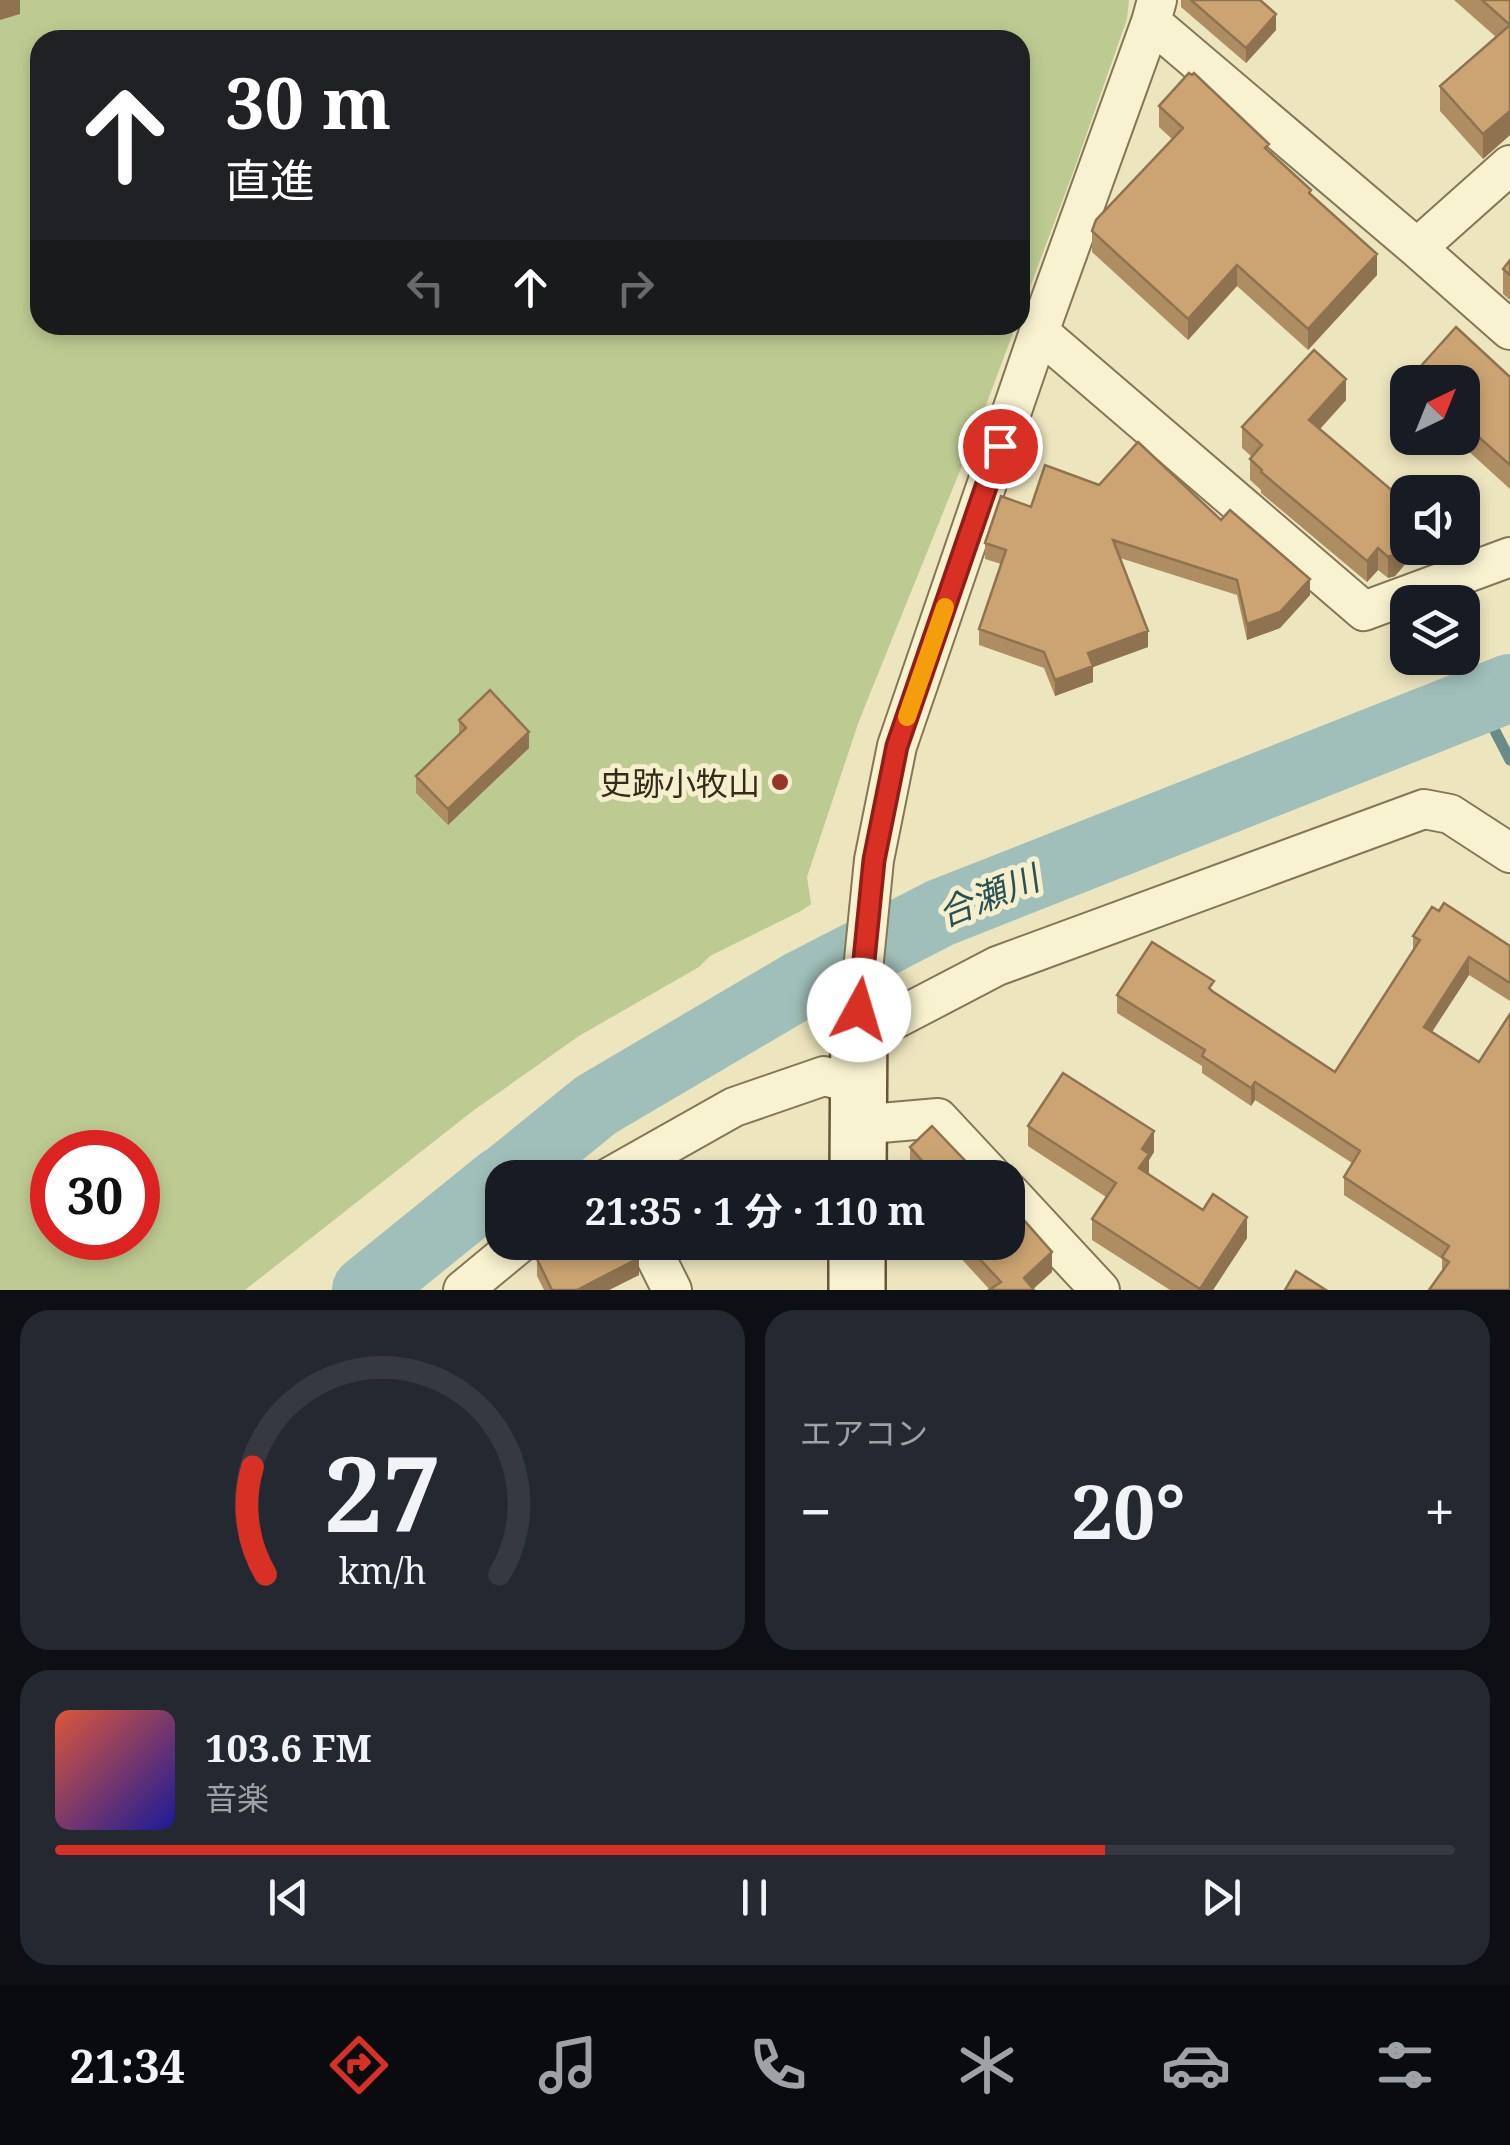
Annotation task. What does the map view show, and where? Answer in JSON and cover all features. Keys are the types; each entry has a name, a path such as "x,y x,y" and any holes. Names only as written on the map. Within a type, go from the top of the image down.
{"street":[{"path":"859,1087 874,860 897,746 1154,11 1510,330"},
{"path":"1417,248 1510,166"},
{"path":"1039,332 1364,611 1510,558"},
{"path":"859,1087 997,966 1424,809 1450,814 1510,853"},
{"path":"640,1160 734,1107 824,1076 938,1118 977,1160"},
{"path":"1025,1210 1100,1290"},
{"path":"463,1290 499,1260"},
{"path":"657,1260 672,1290"},
{"path":"857,1260 857,1290"}],"green space":[{"path":"0,0 1129,0 1127,19 1030,287 1030,30 30,30 30,335 1012,335 859,721 807,877 811,904 710,956 699,967 579,1036 474,1110 245,1290 0,1290"}],"building":[{"path":"1191,0 1260,0 1276,14 1246,48"},
{"path":"1482,0 1510,0 1510,25"},
{"path":"1510,25 1510,111 1483,134 1440,86"},
{"path":"1189,73 1194,73 1269,144 1265,148 1311,190 1309,193 1377,254 1308,329 1237,265 1188,319 1092,231 1096,220 1183,128 1159,106"},
{"path":"1456,327 1510,377 1510,465 1480,438 1480,365 1422,365"},
{"path":"1314,350 1346,379 1309,420 1390,489 1390,556 1378,548 1367,561 1261,472 1250,459 1262,445 1242,427"},
{"path":"1138,442 1221,520 1230,510 1310,579 1280,612 1247,624 1237,580 1113,540 1148,631 1088,653 1093,666 1055,680 1044,652 979,629 1006,550 985,543 1001,496 1031,507 1045,465 1099,485"},
{"path":"490,690 529,732 448,809 416,776 466,728 459,720"},
{"path":"1444,903 1510,946 1510,983 1469,957 1424,1027 1479,1062 1510,1014 1510,1290 1429,1290 1449,1262 1442,1257 1449,1246 1344,1177 1360,1151 1255,1082 1251,1088 1202,1056 1205,1050 1117,995 1152,942 1214,981 1209,988 1212,991 1335,1072 1420,940 1413,936 1432,907 1439,911"},
{"path":"1063,1073 1154,1131 1142,1149 1149,1154 1139,1168 1203,1210 1213,1194 1247,1217 1200,1289 1092,1219 1116,1183 1028,1126"},
{"path":"932,1126 965,1160 921,1160 910,1147"},
{"path":"1025,1221 1052,1252 1024,1278 1034,1290 989,1290 1001,1282 981,1260 1025,1260"},
{"path":"537,1260 635,1260 577,1290 552,1290"},
{"path":"1296,1271 1326,1290 1285,1290"}],"waterway":[{"name":"合瀬川","path":"528,1160 596,1105 800,985 940,913 1510,688"},
{"path":"1479,700 1510,760"},
{"name":"合瀬川","path":"366,1290 485,1194"}],"slow traffic":[{"path":"907,717 945,607"}],"place":[{"name":"史跡小牧山","path":"780,782"}],"route":[{"path":"859,1010 874,860 897,746 1000,446"}]}
